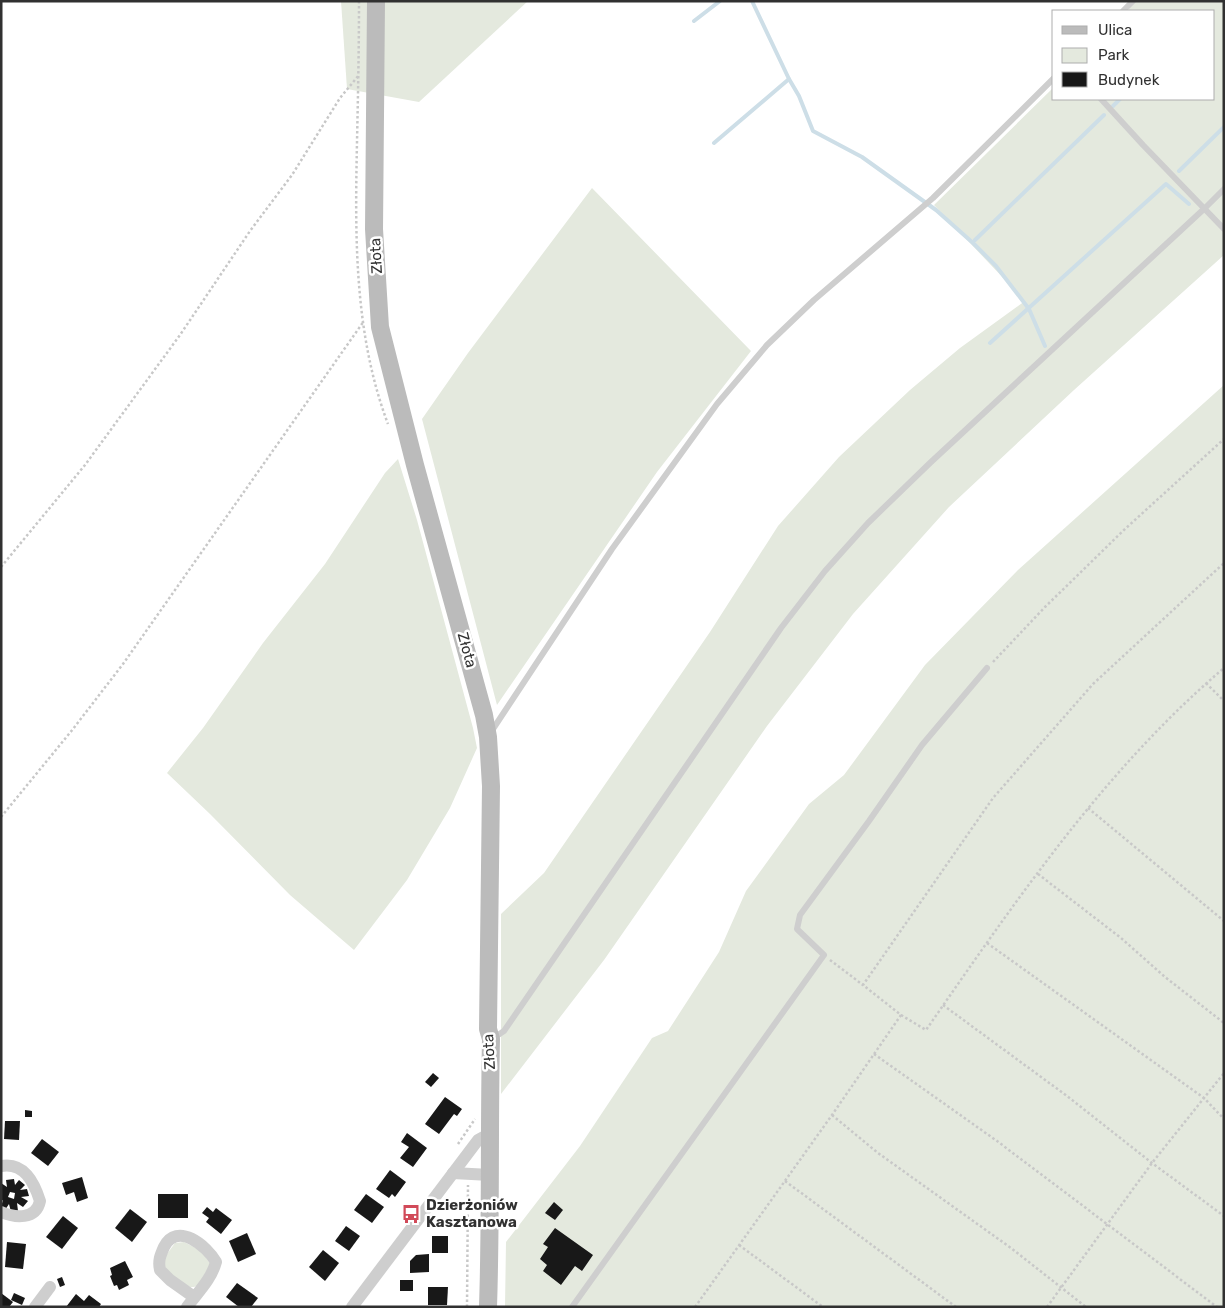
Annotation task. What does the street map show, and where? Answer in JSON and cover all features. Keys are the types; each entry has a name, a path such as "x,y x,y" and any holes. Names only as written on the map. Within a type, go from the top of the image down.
{"street":[{"name":"Złota","path":"376,1 367,73 380,327 415,465 484,715 488,737 491,786 488,1029 491,1039 488,1307"},
{"path":"352,1307 478,1140 489,1134"},
{"path":"1,1166 10,1165 25,1172 36,1189 40,1201 35,1212 27,1216 18,1217 1,1212"},
{"path":"453,1173 490,1175"},
{"path":"175,1237 187,1237 200,1243 211,1252 216,1262 213,1274 191,1302 160,1270 160,1257 166,1243 175,1237"},
{"path":"35,1307 50,1287"}],"lane":[{"path":"1124,10 1133,1"},
{"path":"488,737 612,549 717,404 767,344 814,300 933,198 1052,80"},
{"path":"1102,100 1142,145 1224,229"},
{"path":"491,1039 504,1031 780,628 825,571 868,523 931,462 1224,189"},
{"path":"572,1307 668,1176 824,956 797,929 800,915 922,745 987,668"}],"path":[{"path":"359,1 367,73 357,245 363,322 369,359 382,408 391,431"},
{"path":"1,567 85,465 180,335 250,231 292,175 340,98 367,73"},
{"path":"1,817 123,664 363,322 379,305"},
{"path":"987,668 1044,607 1118,535 1224,439"},
{"path":"863,985 993,798 1093,684 1224,563"},
{"path":"824,956 901,1015 926,1030 987,943 1088,808 1173,715 1224,668"},
{"path":"1206,684 1224,701"},
{"path":"1088,808 1224,921"},
{"path":"1038,874 1121,938 1165,977 1224,1023"},
{"path":"987,943 1204,1098 1224,1119"},
{"path":"943,1006 1067,1096 1152,1163 1224,1216"},
{"path":"694,1307 832,1115 901,1015"},
{"path":"874,1054 998,1141 1217,1307"},
{"path":"1047,1307 1152,1163 1224,1073"},
{"path":"832,1115 886,1158 1011,1248 1086,1307"},
{"path":"465,1157 458,1150 458,1144 476,1118"},
{"path":"467,1307 469,1174"},
{"path":"785,1181 956,1307"},
{"path":"739,1245 823,1307"}],"green space":[{"path":"341,1 528,1 419,102 347,89"},
{"path":"1133,1 1224,1 1224,255 1074,390 949,507 853,614 767,726 604,960 501,1094 501,914 544,873 710,632 778,526 839,457 910,390 960,348 1025,301 934,205 1052,89 1052,100 1215,100 1215,10 1128,10"},
{"path":"592,188 751,351 657,472 497,705 422,419 468,353"},
{"path":"1224,385 1224,1307 505,1307 506,1242 580,1146 652,1038 668,1031 719,952 746,891 809,804 844,775 925,665 1018,570"},
{"path":"398,459 417,520 477,748 450,808 407,880 354,950 290,895 167,773 203,728 263,643 325,564 385,473"},
{"path":"184,1242 202,1251 210,1264 199,1285 194,1287 190,1287 168,1274 163,1262 175,1243"}],"building":[{"path":"433,1073 439,1078 431,1087 425,1082"},
{"path":"445,1097 462,1109 457,1116 454,1114 439,1134 425,1124"},
{"path":"25,1110 32,1111 32,1117 25,1117"},
{"path":"5,1121 20,1121 19,1140 4,1139"},
{"path":"407,1133 427,1148 413,1167 400,1158 409,1147 401,1142"},
{"path":"42,1139 59,1152 48,1166 31,1153"},
{"path":"390,1170 406,1182 395,1197 392,1194 389,1198 376,1189"},
{"path":"82,1177 88,1198 77,1202 74,1192 66,1195 62,1183"},
{"path":"14,1179 15,1185 19,1180 25,1185 20,1190 27,1189 29,1196 21,1197 28,1201 23,1207 17,1203 18,1211 11,1212 9,1204 5,1210 1,1207 3,1200 1,1201 1,1183 7,1187 6,1180","holes":["10,1192 15,1193 14,1199 8,1197"]},
{"path":"158,1194 188,1194 188,1218 158,1218"},
{"path":"366,1194 384,1207 372,1223 354,1210"},
{"path":"554,1202 563,1210 555,1220 545,1213"},
{"path":"207,1207 213,1212 216,1208 232,1220 221,1234 206,1222 209,1218 202,1213"},
{"path":"130,1209 147,1222 132,1242 115,1228"},
{"path":"63,1216 78,1228 62,1249 46,1237"},
{"path":"346,1226 360,1236 349,1251 335,1241"},
{"path":"555,1228 593,1255 582,1271 575,1266 561,1285 543,1271 547,1265 540,1259 548,1247 543,1244"},
{"path":"247,1233 256,1254 238,1262 229,1241"},
{"path":"432,1236 448,1236 448,1253 432,1253"},
{"path":"7,1242 26,1244 23,1269 5,1267"},
{"path":"323,1250 339,1263 325,1281 309,1267"},
{"path":"429,1254 429,1272 410,1273 410,1261 416,1255"},
{"path":"125,1261 133,1277 127,1280 129,1285 119,1290 117,1285 114,1286 110,1276 112,1275 110,1268"},
{"path":"62,1277 65,1285 60,1287 57,1279"},
{"path":"400,1280 413,1280 413,1291 400,1291"},
{"path":"237,1283 258,1298 251,1307 239,1307 226,1297"},
{"path":"428,1287 448,1287 447,1305 428,1305"},
{"path":"1,1293 13,1302 9,1307 1,1307"},
{"path":"14,1293 25,1298 22,1305 11,1300"},
{"path":"76,1294 84,1301 89,1295 101,1304 99,1307 66,1307"}],"waterway":[{"path":"694,21 720,1"},
{"path":"752,1 799,96 813,131 862,157 936,210 973,243 996,266 1029,309 1045,346"},
{"path":"714,143 789,79"},
{"path":"1113,106 1119,100"},
{"path":"975,240 1104,115"},
{"path":"1179,171 1224,127"},
{"path":"990,343 1166,184 1189,204"}],"place":[{"name":"Dzierżoniów Kasztanowa","path":"411,1214"}]}
